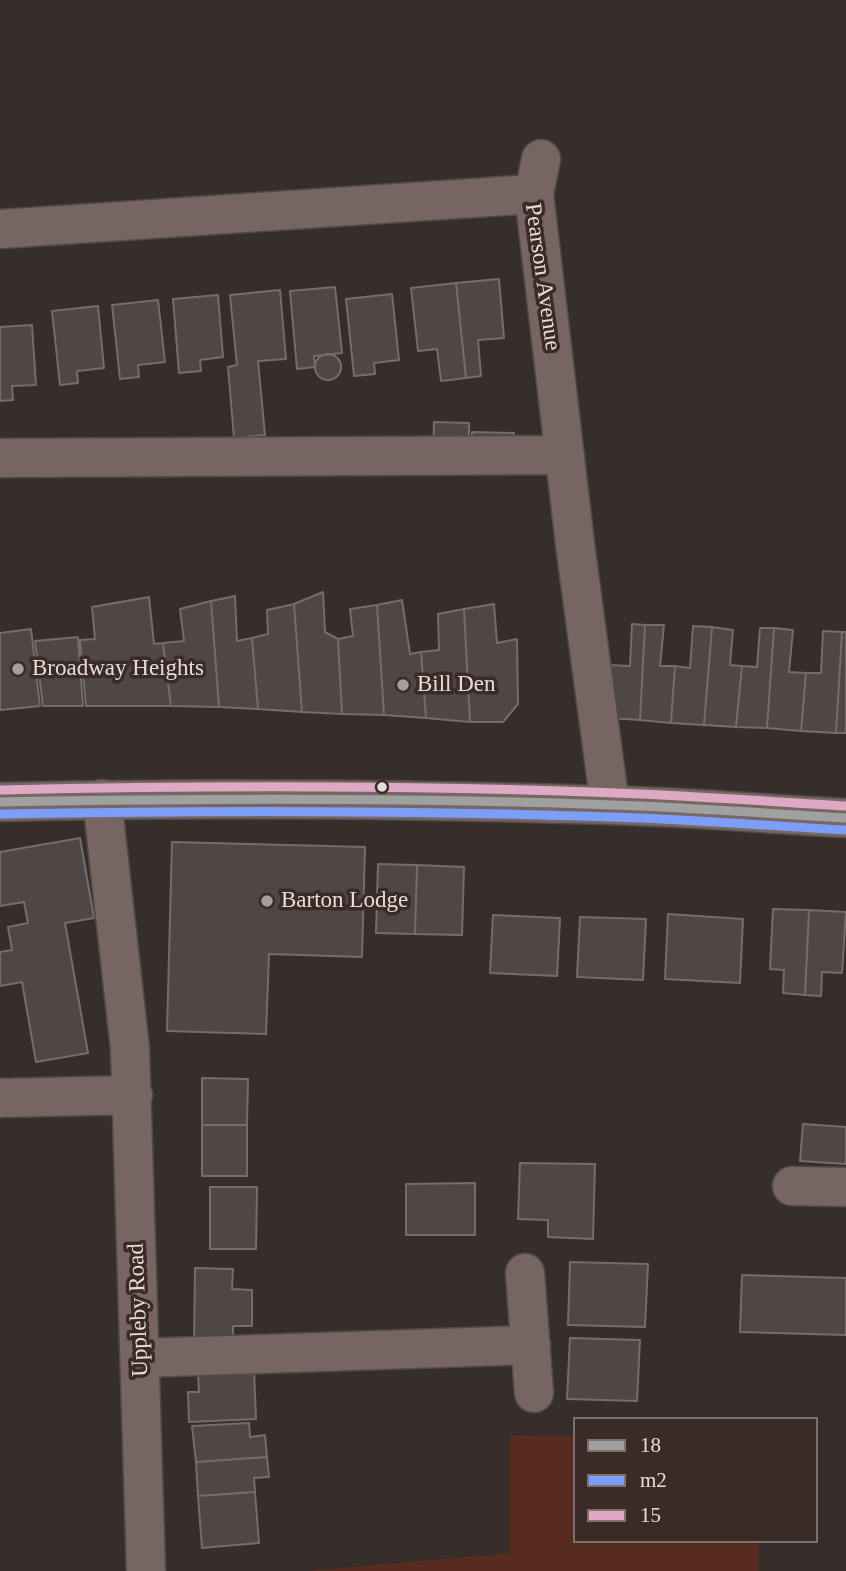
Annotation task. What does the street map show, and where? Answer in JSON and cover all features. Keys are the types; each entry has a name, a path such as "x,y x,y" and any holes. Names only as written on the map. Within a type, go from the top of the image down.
{"main road":[{"path":"0,802 339,799 610,805 846,818"}],"street":[{"name":"Pearson Avenue","path":"0,229 538,177 565,455 610,805"},
{"path":"0,458 565,455"},
{"name":"Uppleby Road","path":"102,799 133,1095 146,1571"},
{"path":"0,1098 133,1095"},
{"path":"792,1186 846,1186"},
{"path":"525,1273 534,1393"},
{"path":"141,1358 531,1345"}],"shaded area":[{"path":"510,1435 573,1436 573,1543 759,1543 759,1571 307,1571 510,1553"}],"building":[{"path":"499,279 504,338 478,340 481,376 466,378 456,283"},
{"path":"456,283 466,378 441,381 437,349 418,351 411,288"},
{"path":"335,287 342,353 314,356 315,367 297,369 290,291"},
{"path":"280,290 286,359 258,361 265,435 234,438 228,367 237,365 230,295"},
{"path":"392,294 399,360 374,363 375,374 354,376 346,299"},
{"path":"218,295 223,357 200,360 201,371 179,373 173,299"},
{"path":"158,300 165,362 138,365 139,377 120,379 112,305"},
{"path":"98,306 104,368 77,371 78,383 60,385 52,311"},
{"path":"32,325 36,385 12,386 13,400 0,401 0,327"},
{"path":"328,354 337,358 341,367 337,376 328,380 319,376 315,367 319,358"},
{"path":"434,422 469,423 469,455 433,454"},
{"path":"472,432 514,433 513,453 472,451"},
{"path":"323,592 325,632 338,639 342,714 302,712 294,604"},
{"path":"235,596 237,641 252,638 258,709 219,707 211,601"},
{"path":"149,597 154,644 163,643 171,706 86,706 80,640 95,639 92,607"},
{"name":"Bill Den","path":"402,600 410,654 421,652 426,718 384,715 377,605"},
{"path":"211,601 219,707 171,706 163,643 184,641 180,609"},
{"path":"294,604 302,712 258,709 252,638 268,634 267,610"},
{"path":"494,604 497,643 517,639 518,704 503,722 470,722 464,609"},
{"path":"377,605 384,715 342,714 338,639 353,636 350,609"},
{"path":"464,609 470,722 426,718 421,652 439,650 438,614"},
{"path":"632,624 645,625 640,720 609,718 610,665 630,666"},
{"path":"645,625 664,625 660,666 675,666 671,723 640,720"},
{"path":"693,626 712,627 704,725 671,723 675,666 690,668"},
{"path":"712,627 733,630 730,665 742,666 736,727 704,725"},
{"path":"760,628 774,628 767,728 736,727 742,666 757,667"},
{"path":"774,628 793,630 789,672 806,673 801,731 767,728"},
{"name":"Broadway Heights","path":"31,629 40,706 0,710 0,633"},
{"path":"823,631 842,632 836,733 801,731 806,673 821,673"},
{"path":"842,632 846,632 846,733 836,733"},
{"path":"78,637 83,706 43,706 35,641"},
{"path":"80,838 94,918 65,923 88,1053 36,1062 22,982 0,986 0,952 12,950 8,927 28,923 24,902 0,906 0,852"},
{"name":"Barton Lodge","path":"172,842 365,847 362,957 269,954 266,1034 167,1031"},
{"path":"378,864 417,865 415,934 376,933"},
{"path":"417,865 464,867 462,935 415,934"},
{"path":"773,909 809,910 805,995 783,993 784,970 770,969"},
{"path":"809,910 846,912 842,973 822,972 821,996 805,995"},
{"path":"668,914 743,919 740,983 665,979"},
{"path":"493,915 560,918 557,976 490,973"},
{"path":"580,917 646,919 643,980 577,977"},
{"path":"202,1078 248,1079 247,1125 202,1125"},
{"path":"803,1124 846,1127 846,1164 800,1161"},
{"path":"202,1125 247,1125 247,1176 202,1176"},
{"path":"520,1163 595,1164 593,1239 548,1237 548,1220 518,1219"},
{"path":"475,1183 475,1235 406,1235 406,1184"},
{"path":"210,1187 257,1187 256,1249 210,1249"},
{"path":"570,1262 648,1264 645,1327 568,1325"},
{"path":"195,1268 233,1269 232,1289 252,1290 252,1326 233,1326 233,1344 194,1343"},
{"path":"742,1275 846,1278 846,1335 740,1332"},
{"path":"570,1338 640,1340 637,1401 567,1399"},
{"path":"254,1370 256,1419 189,1422 188,1392 199,1392 198,1373"},
{"path":"249,1423 250,1437 265,1435 267,1457 196,1462 192,1426"},
{"path":"267,1457 269,1477 254,1478 255,1492 198,1496 196,1462"},
{"path":"255,1492 259,1543 202,1548 198,1496"}],"transit line":[{"name":"15","path":"0,790 400,787 640,794 846,806"},
{"name":"18","path":"0,802 240,799 480,801 640,806 846,818"},
{"name":"m2","path":"0,814 240,811 480,813 640,818 845,830"}],"place":[{"name":"Broadway Heights","path":"18,669"},
{"name":"Bill Den","path":"403,685"},
{"name":"Barton Lodge","path":"267,901"}]}
